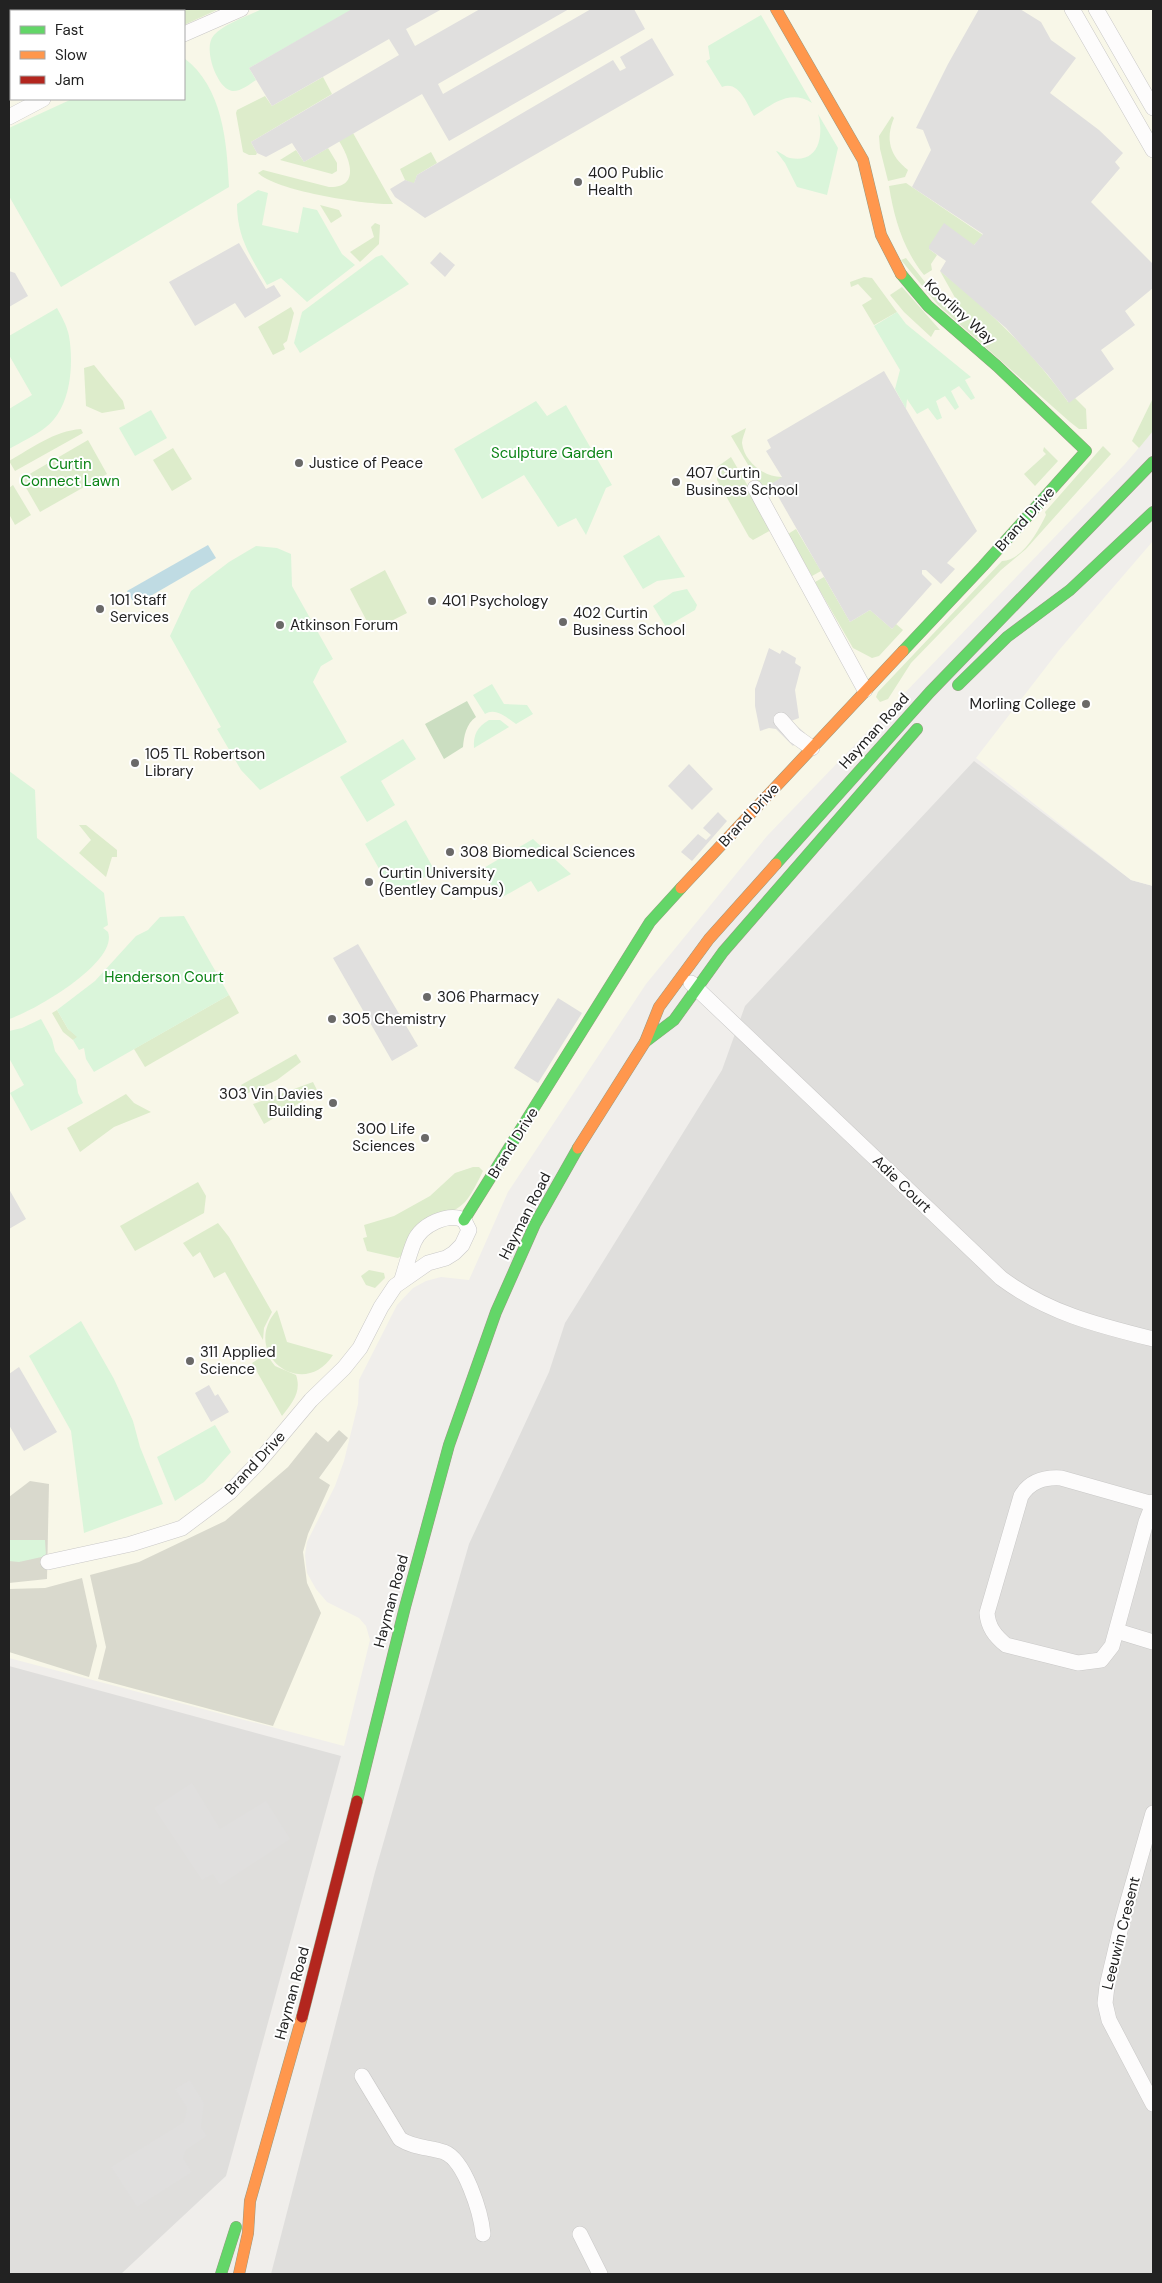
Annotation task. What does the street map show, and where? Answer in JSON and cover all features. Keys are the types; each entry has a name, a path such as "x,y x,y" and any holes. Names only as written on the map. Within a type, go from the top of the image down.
{"main road":[{"name":"Koorliny Way","path":"776,9 863,160 870,180 876,219 884,244 906,282 922,302 983,353 1086,451"},
{"name":"Brand Drive","path":"464,1220 650,922 738,824 989,560 1086,451"},
{"name":"Hayman Road","path":"221,2274 235,2230 250,2201 318,1959 409,1592 449,1446 496,1312 535,1224 583,1140 645,1042 659,1007 709,939 930,692 1153,462"},
{"path":"947,696 1008,637 1070,590 1153,512"},
{"name":"Hayman Road","path":"645,1042 674,1020 724,952 927,718"},
{"name":"Hayman Road","path":"239,2274 248,2233 250,2201"}],"street":[{"path":"185,34 241,9"},
{"path":"1072,9 1153,150"},
{"path":"1096,9 1153,108"},
{"path":"9,116 41,100"},
{"path":"755,488 865,690"},
{"path":"781,720 790,732 812,748"},
{"name":"Adie Court","path":"682,976 697,988 1001,1278 1021,1294 1047,1307 1095,1324 1153,1339"},
{"name":"Brand Drive","path":"48,1562 132,1544 182,1528 230,1492 257,1464 311,1400 355,1355 387,1295 402,1280 428,1263 446,1258 462,1245 469,1230 464,1220 458,1217 450,1217 433,1224 419,1235 402,1280"},
{"path":"413,1247 418,1259 428,1263"},
{"path":"1049,1478 1061,1478 1153,1503 1146,1522 1117,1631 1112,1646 1101,1660 1078,1663 1006,1645 997,1638 988,1622 987,1613 1021,1496 1026,1487 1049,1478"},
{"path":"1117,1631 1153,1642"},
{"name":"Leeuwin Cresent","path":"1153,1812 1123,1918 1105,2002 1109,2020 1153,2104"},
{"path":"362,2076 400,2139 409,2145 445,2153 455,2159 477,2204 483,2234"},
{"path":"580,2234 600,2274"}],"shaded area":[{"name":"Curtin University (Bentley Campus)","path":"9,9 1153,9 1153,431 1125,464 767,836 646,984 508,1192 469,1280 441,1277 426,1281 413,1288 397,1305 359,1380 358,1404 344,1461 335,1486 307,1542 305,1555 307,1573 316,1589 327,1602 359,1618 366,1626 370,1640 344,1746 9,1658"},
{"path":"352,9 442,9 406,29 415,46 480,9 569,9 438,84 443,94 591,9 634,9 645,29 449,141 422,94 304,162 292,143 266,157 257,153 251,142 399,55 389,39 272,106 249,68"},
{"path":"979,9 1020,9 1041,22 1051,40 1076,58 1050,93 1099,130 1123,153 1115,162 1120,168 1091,202 1153,264 1153,288 1125,311 1135,325 1101,350 1114,369 1069,403 1048,375 1006,328 940,271 946,261 929,249 944,223 974,245 983,234 912,187 931,150 923,130 916,128 948,64"},
{"path":"652,38 674,75 425,218 395,197 390,189 405,180 414,183 417,175 613,60 620,71 626,68 620,57"},
{"path":"239,243 266,289 274,285 281,296 245,318 235,303 195,326 169,282"},
{"path":"440,252 455,265 445,277 430,263"},
{"path":"9,271 15,273 28,296 9,307"},
{"path":"884,371 977,531 947,563 955,569 941,584 926,570 922,570 922,574 932,584 892,629 870,610 850,622 771,484 782,477 766,451 771,448 767,440"},
{"name":"Morling College","path":"1153,541 1153,886 1131,880 976,758 1060,649"},
{"path":"769,648 780,654 782,650 796,658 795,663 801,667 795,690 799,718 791,721 805,733 793,746 776,729 769,728 760,731 755,706 755,689"},
{"path":"974,761 1131,880 1153,886 1153,2274 271,2274 375,1872 469,1544 549,1372 565,1323 722,1070 745,1006"},
{"path":"689,764 713,789 692,810 668,786"},
{"path":"718,812 727,821 692,861 681,852 698,834 706,840 711,835 703,828"},
{"path":"358,944 418,1046 392,1061 333,958"},
{"path":"558,998 582,1013 538,1083 514,1068"},
{"path":"9,1189 26,1219 9,1229"},
{"path":"19,1367 57,1432 24,1451 9,1425 9,1374"},
{"path":"209,1385 215,1396 218,1394 229,1412 211,1422 195,1393"},
{"path":"339,1430 348,1438 319,1478 330,1485 308,1534 303,1552 307,1583 321,1613 273,1726 98,1679 106,1647 90,1575 139,1562 225,1521 288,1467 316,1432 328,1442"},
{"path":"30,1481 49,1484 47,1579 9,1583 9,1497"},
{"path":"82,1578 97,1646 89,1677 9,1652 9,1589 45,1588"},
{"path":"9,1666 341,1756 226,2176 121,2274 9,2274"},
{"path":"192,1783 220,1829 266,1801 290,1839 220,1885 213,1874 202,1880 154,1808"},
{"path":"190,2080 204,2103 201,2127 207,2136 186,2150 183,2158 192,2172 137,2207 111,2167 184,2122 187,2108 175,2089"}],"green space":[{"path":"9,9 157,9 10,10 9,21"},
{"path":"219,9 185,25 185,10 170,10"},
{"path":"262,9 354,9 249,68 256,80 248,86 235,91 226,89 213,67 210,57 211,41 214,35 224,27"},
{"path":"761,15 812,103 796,97 789,98 775,103 754,116 742,94 733,87 722,87 706,61 710,59 708,46"},
{"path":"185,59 197,70 215,100 227,152 229,187 61,287 9,196 9,128 70,100 185,100"},
{"path":"323,77 332,94 251,142 257,153 256,155 249,155 243,152 237,110 265,96 272,106"},
{"path":"818,114 838,148 827,195 797,187 785,163 776,151 788,157 800,159 814,152 820,138"},
{"path":"892,116 894,118 890,133 891,147 897,159 908,170 905,177 888,181 880,149 879,136"},
{"path":"353,133 393,204 322,196 283,186 268,180 258,173 263,170 329,187 339,186 346,182 350,170 346,155 339,141"},
{"path":"328,148 337,163 337,171 332,174 280,160 296,150 304,162"},
{"path":"431,152 437,163 417,175 414,184 405,180 400,169"},
{"path":"906,183 983,235 974,245 929,249 937,255 931,264 932,270 924,275 910,255 900,233 891,198 889,186"},
{"path":"258,190 268,193 262,225 298,233 303,207 317,210 342,254 355,265 307,302 281,278 267,285 246,247 239,227 237,204"},
{"path":"320,205 339,210 342,216 331,223"},
{"path":"375,223 380,225 379,244 360,262 350,252 374,237 371,227"},
{"path":"382,255 409,284 300,353 294,343 302,312 376,257"},
{"path":"906,258 932,291 952,309 958,303 940,271 1009,332 1040,366 1068,402 1075,398 1086,409 1087,429 1079,429 1070,422 938,305 901,260"},
{"path":"864,277 872,278 897,312 874,325 862,305 872,299 858,284 851,287 850,282"},
{"path":"902,287 940,330 935,330 931,337 904,312 890,295"},
{"path":"291,307 294,313 287,341 283,344 285,349 273,355 258,327"},
{"path":"57,308 69,336 71,373 66,398 61,409 46,427 9,449 9,409 32,395 9,355 9,336"},
{"path":"897,312 906,324 971,377 965,380 975,398 971,400 959,386 951,391 959,407 955,410 945,396 936,401 942,418 937,420 928,408 917,414 907,399 906,409 895,389 900,370 874,326"},
{"path":"94,365 123,401 125,409 102,413 86,406 84,368"},
{"path":"1153,398 1153,431 1139,448 1132,441"},
{"name":"Sculpture Garden","path":"536,401 547,416 566,405 612,485 606,488 586,535 576,518 558,527 524,475 482,499 454,449"},
{"path":"151,410 167,438 135,456 119,428"},
{"path":"746,428 742,443 751,462 756,468 769,475 783,477 771,484 776,492 767,497 731,436"},
{"path":"81,429 83,433 15,471 9,461 52,437 71,430"},
{"name":"Curtin Connect Lawn","path":"88,440 107,474 40,512 21,479"},
{"path":"1103,446 1111,454 1026,549 1001,570 911,663 888,699 880,702 876,697 878,692 1002,561 1017,556 1029,544 1043,522 1046,515 1045,512"},
{"path":"1044,447 1058,461 1035,486 1024,474 1046,454 1043,451"},
{"path":"173,448 192,479 172,491 153,460"},
{"path":"731,457 773,529 753,540 749,537 717,480 717,467"},
{"path":"13,485 31,515 15,525 9,514 9,488"},
{"path":"796,529 821,571 812,576 788,534"},
{"path":"659,535 685,577 657,581 643,589 623,556"},
{"path":"256,546 277,548 291,554 292,586 333,659 321,666 313,682 347,742 260,790 241,770 217,729 221,727 170,636 191,591 229,562"},
{"path":"385,570 407,613 372,631 350,589"},
{"path":"824,577 850,622 870,610 892,629 896,624 903,630 879,656 872,658 853,648 815,582"},
{"path":"687,589 697,605 695,610 666,627 653,606 673,592"},
{"path":"492,684 504,704 527,705 533,714 516,724 497,713 489,712 485,714 473,695"},
{"path":"467,701 476,717 468,727 463,747 444,759 425,724"},
{"path":"489,720 500,720 509,727 474,748 474,739 477,732"},
{"path":"403,739 416,759 381,781 395,805 367,822 340,777"},
{"path":"9,771 35,790 37,838 104,893 108,925 103,928 108,932 108,944 101,957 72,984 36,1007 9,1019"},
{"path":"406,820 435,871 394,895 365,844"},
{"path":"79,825 86,825 117,850 117,857 112,857 106,877 79,853 91,840"},
{"path":"533,839 571,874 538,892 531,881 499,899 482,869"},
{"name":"Henderson Court","path":"184,916 229,995 94,1072 86,1059 84,1048 79,1050 73,1040 77,1037 68,1029 57,1010 95,981 136,936 148,930 160,917"},
{"path":"229,995 239,1013 145,1067 134,1049"},
{"path":"57,1010 68,1029 78,1037 73,1040 63,1032 52,1013"},
{"path":"41,1019 52,1039 55,1051 76,1080 78,1093 83,1103 31,1131 10,1093 24,1085 9,1058 9,1031 22,1028"},
{"path":"296,1054 301,1062 277,1080 246,1094 241,1085"},
{"path":"313,1082 318,1092 264,1124 253,1104"},
{"path":"126,1094 134,1103 151,1112 114,1127 80,1152 67,1128"},
{"path":"479,1167 483,1171 468,1199 446,1214 421,1223 408,1240 403,1255 398,1258 367,1251 363,1238 367,1237 364,1225 394,1216 430,1196 455,1173"},
{"path":"198,1182 206,1196 204,1213 135,1251 120,1226"},
{"path":"218,1223 229,1237 272,1312 264,1328 263,1340 225,1272 214,1278 200,1252 193,1257 183,1243"},
{"path":"369,1270 384,1273 385,1278 375,1288 366,1285 361,1276"},
{"path":"277,1310 287,1342 333,1355 320,1368 306,1374 292,1373 279,1366 270,1356 266,1342 267,1326"},
{"path":"81,1321 114,1379 133,1421 140,1447 163,1504 84,1533 71,1431 29,1356"},
{"path":"266,1354 275,1366 296,1375 298,1381 295,1397 282,1416 252,1363"},
{"path":"215,1425 231,1452 204,1482 175,1501 157,1457"},
{"path":"9,1540 45,1540 46,1556 19,1562 9,1561"}],"water":[{"path":"208,545 216,558 135,605 127,591"}],"traffic: fast":[{"path":"901,274 928,306 997,366 1086,451 983,566 903,651"},
{"path":"776,864 930,692 1153,462"},
{"path":"958,685 1007,637 1070,590 1153,512"},
{"path":"645,1042 674,1020 723,952 917,729"},
{"path":"464,1220 650,922 681,888"},
{"path":"357,1801 405,1607 449,1445 496,1312 535,1224 578,1148"},
{"path":"221,2274 236,2227"}],"traffic: slow":[{"path":"776,9 863,160 881,235 901,274"},
{"path":"681,888 903,651"},
{"path":"578,1148 645,1042 659,1007 709,939 776,864"},
{"path":"239,2274 248,2233 250,2201 302,2017"}],"traffic: jam":[{"path":"302,2017 357,1801"}],"place":[{"name":"400 Public Health","path":"578,182"},
{"name":"Justice of Peace","path":"299,463"},
{"name":"407 Curtin Business School","path":"676,482"},
{"name":"401 Psychology","path":"432,601"},
{"name":"101 Staff Services","path":"100,609"},
{"name":"402 Curtin Business School","path":"563,622"},
{"name":"Atkinson Forum","path":"280,625"},
{"name":"Morling College","path":"1086,704"},
{"name":"105 TL Robertson Library","path":"135,763"},
{"name":"308 Biomedical Sciences","path":"450,852"},
{"name":"Curtin University (Bentley Campus)","path":"369,882"},
{"name":"306 Pharmacy","path":"427,997"},
{"name":"305 Chemistry","path":"332,1019"},
{"name":"303 Vin Davies Building","path":"333,1103"},
{"name":"300 Life Sciences","path":"425,1138"},
{"name":"311 Applied Science","path":"190,1361"}]}
